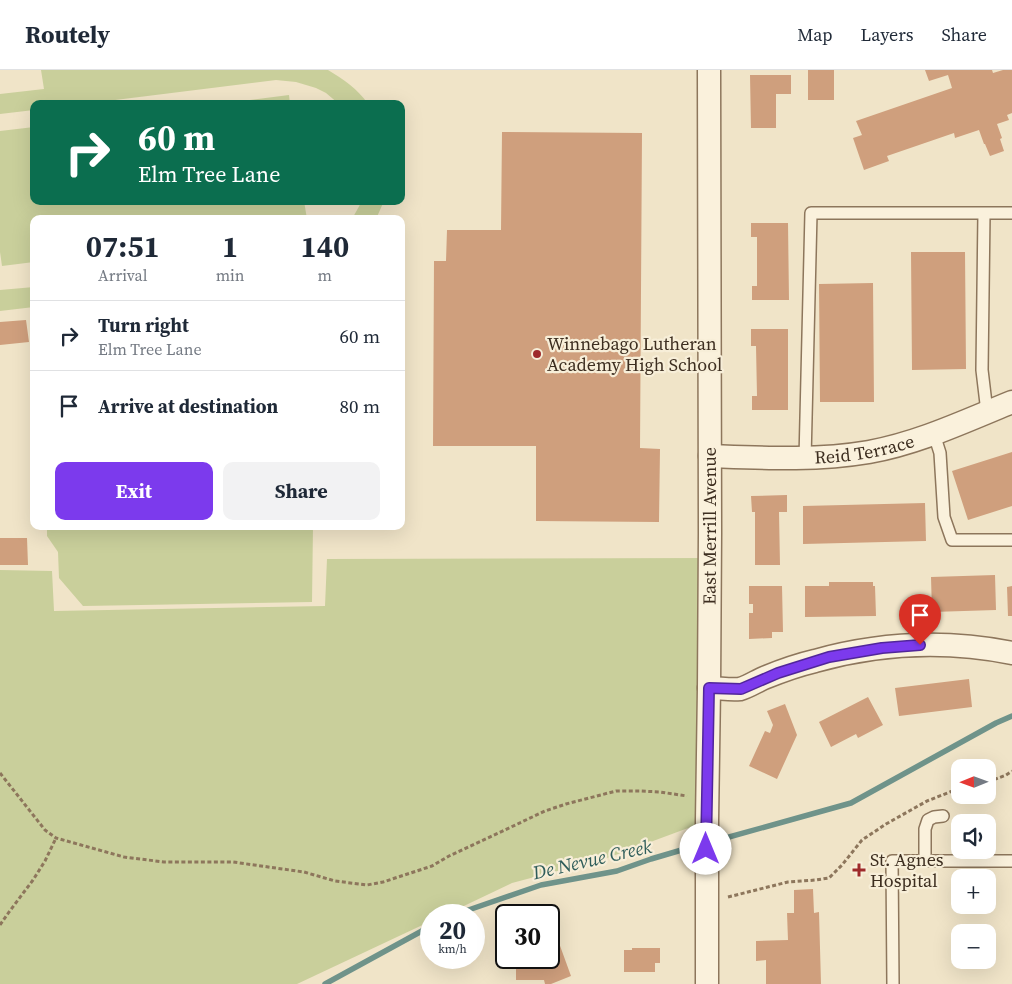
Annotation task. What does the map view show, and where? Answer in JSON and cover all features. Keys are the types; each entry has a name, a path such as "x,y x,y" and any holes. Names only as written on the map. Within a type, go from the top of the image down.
{"street":[{"name":"East Merrill Avenue","path":"707,984 717,897 706,820 709,688 710,456 709,70"},
{"name":"Reid Terrace","path":"710,456 805,458 869,452 904,444 934,434 1012,402"},
{"path":"709,688 741,689 778,673 814,661 882,648 950,645 1012,653"}],"lane":[{"path":"805,458 811,213 1012,213"},
{"path":"984,213 982,370 987,412"},
{"path":"934,434 940,453 944,517 952,540 1012,540"},
{"path":"925,861 925,829 928,820 943,816"},
{"path":"893,984 892,862 1012,861"}],"path":[{"path":"996,779 1012,771"},
{"path":"0,773 45,830 56,838 74,844 124,857 164,862 233,862 304,872 335,881 367,884 383,882 432,866 483,840 566,804 616,791 646,791 687,796"},
{"path":"717,897 788,882 829,878 862,840 927,801 951,792"},
{"path":"0,925 45,862 56,838"}],"green space":[{"path":"41,70 328,70 355,89 365,100 334,100 316,88 296,82 276,80 115,100 30,100 30,110 0,114 0,94 44,89"},
{"path":"289,95 290,100 250,100"},
{"path":"30,127 30,205 305,205 306,215 30,215 30,262 2,266 0,252 0,131"},
{"path":"360,205 382,205 378,215 354,215"},
{"path":"30,287 30,307 0,311 0,290"},
{"path":"47,530 313,530 312,602 83,606 59,578 58,552 47,536"},
{"path":"709,558 707,821 610,857 512,883 468,904 420,904 420,926 297,984 0,984 0,570 52,571 54,611 325,606 327,559"}],"building":[{"path":"808,70 834,70 834,100 808,100"},
{"path":"925,70 992,70 993,73 1012,70 1012,113 1007,115 1009,120 997,124 1004,151 990,156 979,130 955,138 954,133 887,156 889,161 864,170 853,138 862,135 856,121 952,88 948,75 929,81"},
{"path":"750,75 791,75 791,94 776,94 776,128 751,128"},
{"name":"Winnebago Lutheran Academy High School","path":"502,132 642,133 640,448 660,449 659,522 536,521 536,446 433,446 434,261 446,261 447,230 501,230"},
{"path":"751,223 788,223 789,300 752,300 752,286 757,286 757,237 751,237"},
{"path":"911,252 965,252 966,369 912,370"},
{"path":"873,283 874,402 820,402 819,284"},
{"path":"26,320 29,342 0,345 0,322"},
{"path":"751,329 788,329 788,410 752,410 752,396 757,396 756,346 751,346"},
{"path":"1012,452 1012,506 968,520 952,471"},
{"path":"787,495 787,512 779,512 780,565 755,565 755,512 752,512 751,496"},
{"path":"925,503 926,541 803,544 803,506"},
{"path":"0,538 27,538 28,565 0,565"},
{"path":"995,575 996,610 932,612 931,577"},
{"path":"829,582 873,582 873,586 875,586 876,616 805,617 805,586 829,586"},
{"path":"749,586 782,586 783,632 772,632 772,638 749,639 749,613 753,613 753,604 749,604"},
{"path":"1012,586 1012,616 1008,616 1007,587"},
{"path":"969,679 972,707 899,716 895,688"},
{"path":"868,697 883,725 858,738 856,734 831,747 819,722"},
{"path":"785,704 797,735 777,779 749,766 765,731 770,733 773,725 767,711"},
{"path":"813,889 814,913 819,912 821,984 766,984 766,960 756,961 756,941 788,940 787,913 794,913 794,890"},
{"path":"560,946 571,976 551,984 545,984 544,980 516,980 516,969 560,969"},
{"path":"632,948 660,948 660,963 655,963 655,972 624,972 624,950 632,950"}],"waterway":[{"name":"De Nevue Creek","path":"711,842 851,803 1012,716"},
{"name":"De Nevue Creek","path":"485,904 541,885 617,871 702,844"},
{"name":"De Nevue Creek","path":"325,984 420,932"}],"place":[{"name":"Winnebago Lutheran Academy High School","path":"537,354"},
{"name":"St. Agnes Hospital","path":"859,870"}],"route":[{"path":"706,849 709,688 741,689 778,673 829,657 859,651 920,645"}]}
